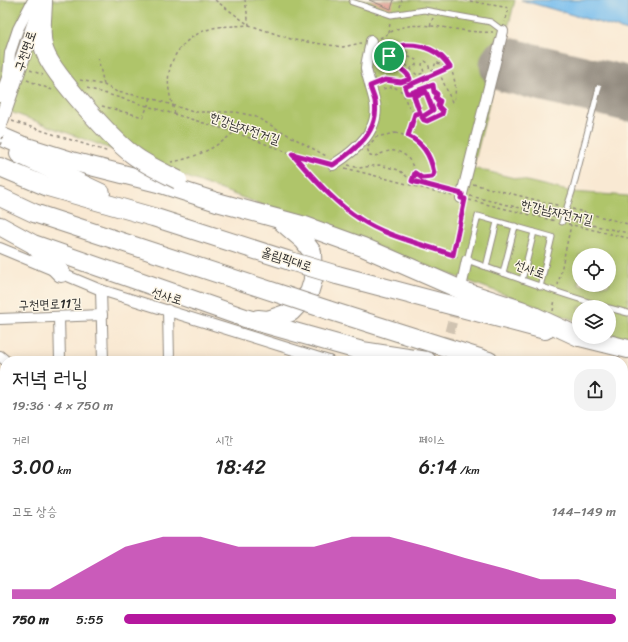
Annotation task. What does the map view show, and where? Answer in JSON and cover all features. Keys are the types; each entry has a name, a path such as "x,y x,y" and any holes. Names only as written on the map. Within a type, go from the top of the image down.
{"highway":[{"path":"42,0 42,34 44,50 48,59 66,84 122,146 135,157 158,171 178,180 217,202"},
{"path":"0,136 21,145 75,162 158,183 217,202 305,226 363,247 466,292 522,310 572,334"},
{"path":"0,144 152,217"},
{"name":"올림픽대로","path":"0,167 48,186 337,275 534,328 572,336"},
{"path":"0,197 34,213 472,356"},
{"path":"248,319 268,320 291,312 309,293 313,280 312,252 292,229 275,218"},
{"path":"0,226 33,244 248,319 362,351 394,356"},
{"path":"33,244 61,273"},
{"name":"올림픽대로","path":"605,344 628,350"}],"main road":[{"name":"구천면로","path":"1,121 42,0"}],"street":[{"path":"0,97 8,76 10,53 18,29 33,0"},
{"path":"463,197 465,182 503,31"},
{"path":"335,164 352,153 368,135 376,112 375,100 366,68 371,41"},
{"name":"선사로","path":"0,248 101,290 313,356"},
{"path":"462,282 467,260"},
{"path":"101,290 103,356"},
{"path":"168,310 169,356"},
{"name":"구천면로11길","path":"0,319 102,315"},
{"path":"59,317 60,356"}],"lane":[{"path":"352,2 391,15 398,12 424,10 491,22 503,31"},
{"path":"562,220 565,208 572,192 599,87"},
{"path":"467,260 478,216 552,237 540,287"},
{"path":"486,267 497,222"},
{"path":"503,273 515,226"},
{"path":"522,280 534,232"},
{"name":"선사로","path":"467,260 556,293 581,300"},
{"path":"616,310 628,313"}],"path":[{"path":"215,0 249,25 294,40 343,47 371,41 402,27 430,26 476,33 503,31 509,8 464,0"},
{"path":"245,0 249,25"},
{"path":"398,12 402,0"},
{"path":"430,26 434,12"},
{"path":"389,34 391,15"},
{"path":"175,114 169,90 168,73 172,60 180,46 194,36 216,28 249,25"},
{"path":"371,90 385,80 408,81 409,76 391,60 390,52 393,48 405,45 418,45 430,49 449,66 454,77 456,88 454,100 452,102 439,72"},
{"path":"405,45 409,57 416,60 416,65 411,68"},
{"path":"98,58 104,85"},
{"path":"395,65 402,61 417,75 424,73 422,64 425,61 428,63 430,70 433,70 436,62 443,66 449,66"},
{"path":"415,114 420,113 414,96 426,92 433,110 422,117 427,121 442,114 442,108 439,108 438,106 440,101 436,99 437,94 434,92 433,85 410,93 407,93 405,87 449,66"},
{"path":"29,70 48,77"},
{"path":"76,79 104,85 117,92 151,98 193,112 236,112 254,116 335,164 359,168 379,165 386,166 399,170 412,181 463,197 628,234"},
{"name":"한강남자전거길","path":"83,87 234,132 292,154 335,164 410,185 562,220 571,225 628,238"},
{"path":"371,90 394,87 403,92 408,104 415,114"},
{"path":"408,136 415,114"},
{"path":"1,121 116,154"},
{"path":"168,162 185,159 208,149 225,141 234,132"},
{"path":"395,133 408,136 419,143 427,151 432,162 434,173 432,177 422,178 415,173 410,160 404,154 387,151 373,157 368,153 368,148 376,136 395,133"},
{"path":"292,154 334,200 360,220 382,231 467,260"},
{"path":"410,185 415,173"},
{"path":"465,182 628,224"},
{"path":"453,255 463,197"},
{"path":"552,316 571,225"}],"green space":[{"path":"0,0 515,0 473,168 572,192 628,196 628,340 616,336 616,300 572,300 572,319 0,108"}],"water":[{"path":"521,0 628,0 628,31"}],"building":[{"path":"369,0 394,0 391,9"}],"runway":[{"path":"507,65 628,94"}],"tunnel":[{"path":"443,356 457,303"}],"route":[{"path":"405,45 418,45 430,49 444,59 450,67 405,87 407,93 410,93 432,84 434,86 434,92 438,96 436,99 440,101 438,106 439,108 442,108 443,111 442,114 427,121 424,120 422,117 433,110 426,92 414,96 420,113 415,114 408,136 413,138 427,151 432,162 434,173 432,177 422,178 415,173 412,181 462,194 461,198 465,199 453,255 382,231 360,220 334,200 292,154 333,165 352,153 360,145 368,135 376,112 375,100 370,86 385,80 396,80 401,82 408,81 410,79 408,75 396,66 389,56 393,48 405,45"}]}
